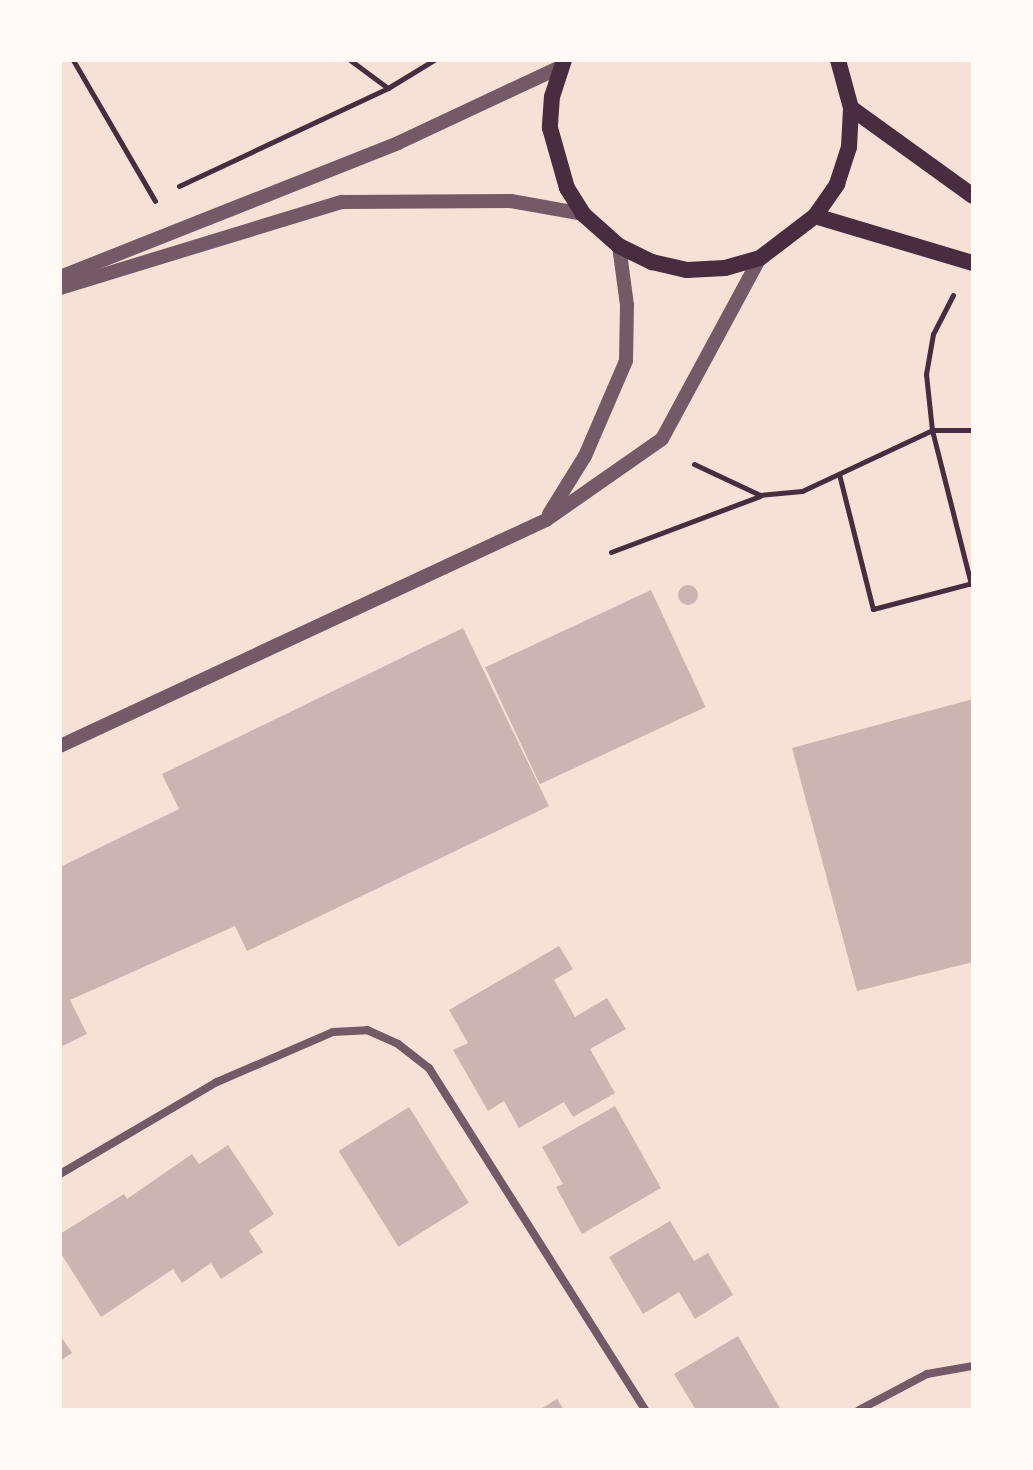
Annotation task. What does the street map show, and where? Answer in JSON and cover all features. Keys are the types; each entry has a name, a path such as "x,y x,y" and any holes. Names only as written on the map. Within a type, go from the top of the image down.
{"main road":[{"path":"562,63 550,128 561,174 583,214 619,246 652,262 687,270 725,268 760,258 815,216 837,184 849,147 851,108 838,60"},
{"path":"851,108 973,196"},
{"path":"815,216 973,263"}],"street":[{"path":"60,277 398,143 562,63"},
{"path":"60,288 342,202 511,201 583,214"},
{"path":"546,520 585,456 626,361 627,305 619,246"},
{"path":"60,746 546,520 662,439 760,258"},
{"path":"60,1174 217,1082 333,1032 367,1030 398,1044 429,1068 645,1410"},
{"path":"859,1410 927,1374 973,1366"}],"path":[{"path":"73,60 154,198 388,88 434,60"},
{"path":"350,60 388,88"},
{"path":"839,474 873,609 972,583 932,430 926,374 933,334 955,290"},
{"path":"611,552 760,495 802,491 932,430 973,430"},
{"path":"694,464 760,495"}],"building":[{"path":"688,585 695,588 698,595 695,602 688,605 681,602 678,595 681,588"},
{"path":"651,590 706,707 540,784 485,667"},
{"path":"463,628 549,806 247,951 235,926 70,1000 87,1034 60,1047 60,867 179,809 162,774"},
{"path":"973,699 973,962 857,991 792,748"},
{"path":"559,946 573,969 554,980 575,1017 607,998 626,1029 590,1049 615,1093 573,1117 564,1102 519,1128 504,1101 488,1111 453,1050 468,1043 449,1010"},
{"path":"615,1106 661,1188 582,1234 556,1187 563,1184 542,1147"},
{"path":"409,1107 469,1203 398,1247 339,1151"},
{"path":"228,1145 274,1214 249,1231 263,1252 221,1279 211,1263 182,1283 173,1269 101,1317 60,1252 60,1234 124,1194 127,1199 192,1154 199,1164"},
{"path":"670,1221 694,1261 708,1253 733,1295 695,1319 679,1292 643,1314 609,1257"},
{"path":"60,1335 72,1353 60,1361"},
{"path":"738,1336 781,1410 696,1410 674,1374"},
{"path":"557,1399 564,1410 539,1410"}]}
